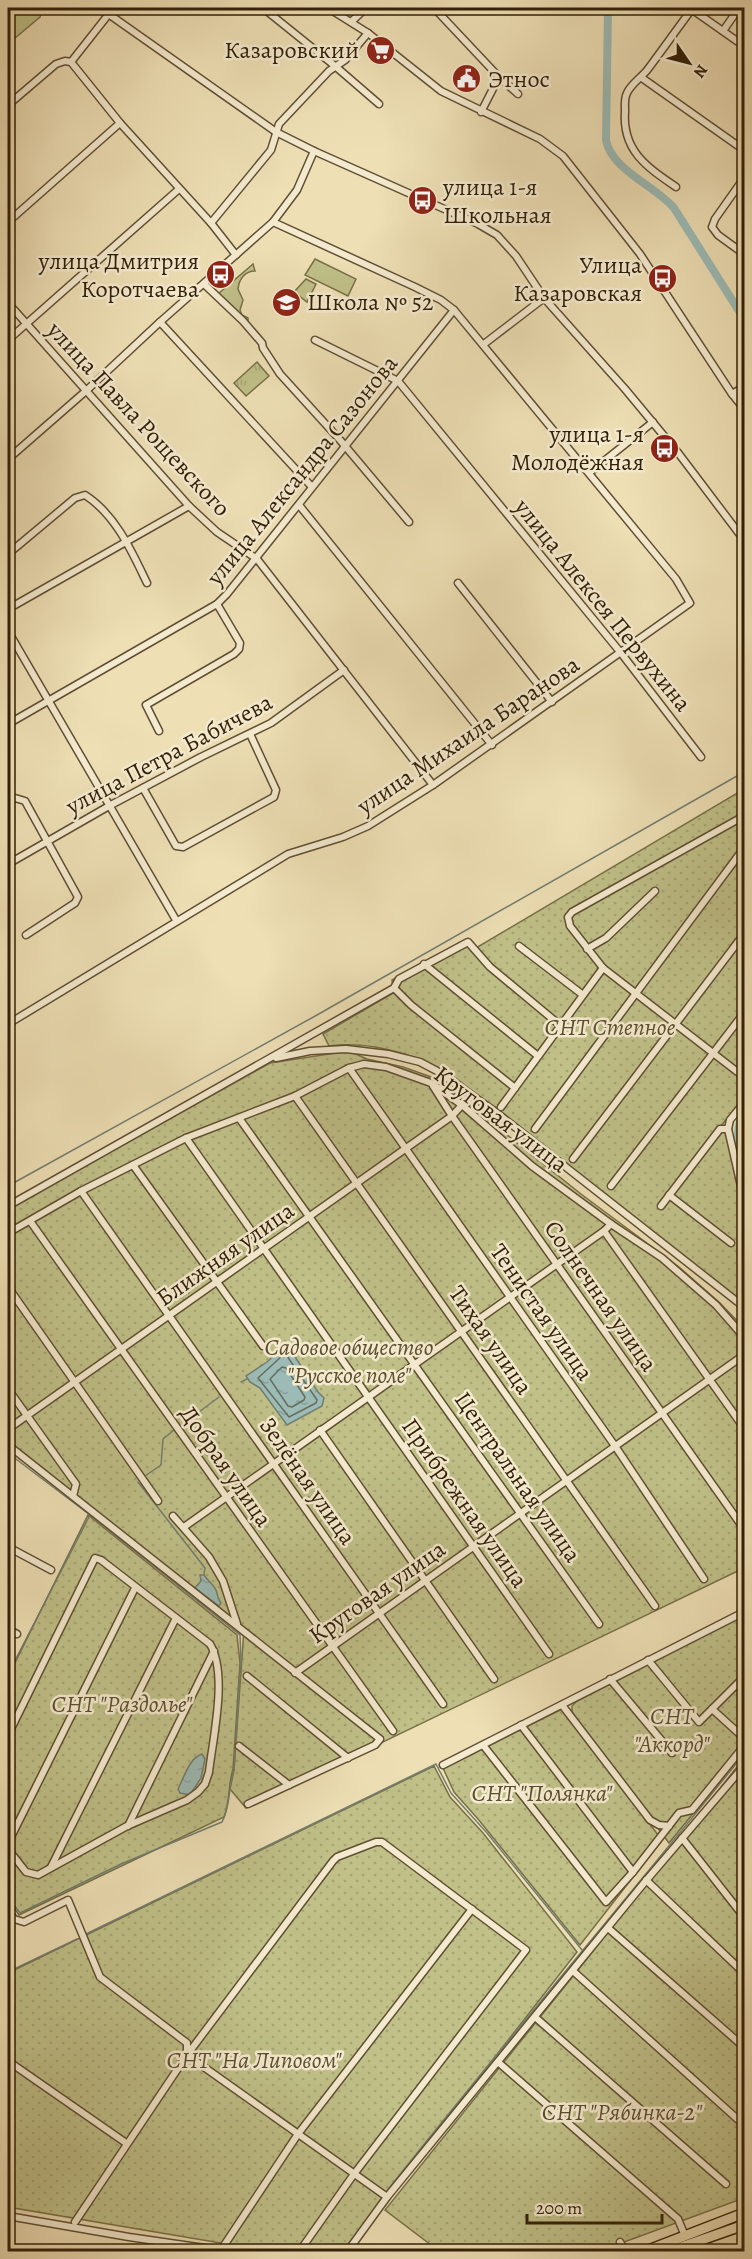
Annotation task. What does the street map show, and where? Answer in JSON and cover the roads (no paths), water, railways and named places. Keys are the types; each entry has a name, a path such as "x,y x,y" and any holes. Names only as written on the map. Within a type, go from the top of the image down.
{"highway":[{"path":"643,2252 744,2213"},
{"path":"667,2252 744,2225"}],"street":[{"path":"100,8 276,132 478,224 497,235 516,256 544,298 653,422 744,540"},
{"path":"263,8 379,104"},
{"path":"328,8 368,33 441,91 540,139 563,156 640,254 744,409"},
{"path":"351,22 366,8"},
{"path":"434,8 518,94"},
{"path":"676,187 653,170 628,141 624,124 625,98 629,90 642,78 691,8 744,46"},
{"path":"723,31 739,8"},
{"path":"8,105 56,64 71,62 108,15"},
{"path":"211,223 271,150 279,124 335,66 345,60 368,33"},
{"path":"71,62 120,123 211,223 236,255"},
{"path":"481,111 499,77"},
{"path":"642,78 744,150"},
{"path":"8,222 120,123"},
{"path":"8,459 273,222 297,190 314,151"},
{"path":"744,178 715,219 712,227 718,235 744,254"},
{"path":"8,340 179,189"},
{"path":"273,222 441,300 454,310 589,473 653,422"},
{"path":"204,284 243,321 262,343 280,374 409,522"},
{"path":"484,344 544,298"},
{"name":"улица Павла Рощевского","path":"8,303 189,506 217,532 257,559 433,785"},
{"name":"улица Александра Сазонова","path":"8,724 217,604 257,559 454,310"},
{"path":"160,322 312,487"},
{"name":"улица Алексея Первухина","path":"315,340 398,381 621,653 701,757"},
{"path":"732,394 744,387"},
{"name":"улица Михаила Баранова","path":"8,1024 288,854 343,837 368,826 492,745 690,603 676,579 589,473"},
{"path":"8,554 75,498 85,495 127,540 147,583"},
{"path":"299,505 492,745"},
{"path":"8,609 189,506"},
{"path":"458,583 552,702"},
{"path":"159,731 146,705 239,649 240,643 217,604"},
{"path":"8,631 176,920"},
{"name":"улица Петра Бабичева","path":"8,864 109,806 271,723 344,670"},
{"path":"143,788 176,846 183,847 193,842 274,797 276,790 250,734"},
{"path":"8,802 15,798 25,801 78,897 78,901 26,935"},
{"path":"744,816 572,912 568,917 570,926 603,968 744,1077"},
{"path":"535,1129 744,848"},
{"path":"587,950 606,938 655,891"},
{"path":"573,1158 744,934"},
{"path":"8,1206 394,988 399,979 468,942 490,968 561,1026"},
{"path":"519,946 583,995"},
{"path":"424,964 538,1056"},
{"path":"501,1107 603,968"},
{"path":"394,988 411,1005 515,1088"},
{"path":"611,1186 744,1013"},
{"path":"272,1058 310,1051 346,1049 388,1054 420,1062 438,1071 497,1113 744,1307"},
{"name":"Круговая улица","path":"8,1233 81,1191 186,1138 295,1096 349,1068 364,1064 386,1067 431,1083 462,1105 532,1166 662,1258 716,1305 744,1337"},
{"name":"Тенистая улица","path":"349,1068 615,1446 704,1579"},
{"name":"Солнечная улица","path":"431,1083 744,1529"},
{"name":"Тихая улица","path":"295,1096 358,1182 655,1606"},
{"path":"744,1103 730,1120 728,1129 744,1199"},
{"name":"Ближняя улица","path":"8,1429 121,1347 169,1316 452,1116 462,1105"},
{"name":"Центральная улица","path":"239,1118 416,1363 599,1624"},
{"path":"662,1206 720,1129 728,1129"},
{"name":"Прибрежная улица","path":"186,1138 549,1654"},
{"path":"133,1165 263,1346"},
{"name":"Зелёная улица","path":"81,1191 442,1704"},
{"path":"669,1195 730,1244"},
{"name":"Добрая улица","path":"30,1221 393,1731"},
{"path":"184,1527 368,1395 510,1299 611,1224"},
{"path":"604,1231 744,1428"},
{"path":"8,1287 158,1501"},
{"name":"Круговая улица","path":"295,1673 744,1355"},
{"path":"8,1389 76,1484 73,1496"},
{"path":"320,1430 494,1679"},
{"path":"8,1445 380,1739 375,1745 248,1804"},
{"path":"173,1516 209,1557 223,1581 237,1625"},
{"path":"8,1547 51,1570"},
{"path":"8,1735 95,1558 101,1560 210,1644 214,1651 219,1669 219,1690 209,1772 205,1784 188,1800 127,1827 38,1875 26,1872 8,1849"},
{"path":"8,1843 135,1588"},
{"path":"443,1765 610,1678 744,1612"},
{"path":"51,1868 176,1618"},
{"path":"8,1629 17,1634"},
{"path":"127,1827 214,1651"},
{"path":"648,1660 699,1722 744,1679"},
{"path":"247,1677 348,1758"},
{"path":"610,1678 672,1753"},
{"path":"562,1705 650,1821 659,1826 669,1826"},
{"path":"712,1709 744,1738"},
{"path":"8,1714 15,1720"},
{"path":"521,1725 633,1872"},
{"path":"483,1745 606,1902 633,1872 678,1813 692,1810 744,1746"},
{"path":"239,1746 289,1785"},
{"path":"347,2252 387,2197 646,1880 744,1766"},
{"path":"682,1838 744,1917"},
{"path":"75,2222 187,2055 333,1861 376,1842 382,1842 526,1950 354,2174 299,2252"},
{"path":"646,1880 744,1973"},
{"path":"8,1910 14,1919 24,1922 68,1900 100,1977 187,2043 187,2055"},
{"path":"221,2250 298,2134 472,1909"},
{"path":"608,1928 744,2047"},
{"path":"573,1971 744,2126"},
{"path":"535,2017 726,2184"},
{"path":"187,2055 387,2197"},
{"path":"8,2061 126,2143"},
{"path":"498,2062 678,2219 685,2236"},
{"path":"8,2216 232,2252"},
{"path":"678,2252 709,2237"},
{"path":"620,2242 626,2252"}],"water":[{"path":"283,1347 290,1349 324,1398 322,1406 287,1425 260,1388 250,1382 246,1376 267,1362"},
{"path":"200,1575 204,1575 215,1588 221,1603 219,1606 195,1588 201,1581"},
{"path":"202,1754 205,1759 201,1778 190,1795 180,1793 178,1789 187,1769 197,1756"}],"waterway":[{"path":"608,8 606,140 610,150 616,160 674,208 744,316"},
{"path":"8,1186 317,1015 744,772"},
{"path":"744,1115 740,1121 738,1134 744,1169"},
{"path":"241,1382 247,1379"},
{"path":"180,1426 219,1397"},
{"path":"145,1476 161,1465 163,1439 174,1430"},
{"path":"8,1453 90,1515 240,1635 241,1661 234,1770 227,1810 222,1822 121,1864 20,1913 8,1897"},
{"path":"138,1482 205,1568 204,1574"},
{"path":"8,1674 90,1515"},
{"path":"386,2192 744,1754"},
{"path":"86,1934 436,1764 451,1793 487,1833 582,1950"},
{"path":"8,1972 77,1939"}],"place":[{"name":"Казаровский","path":"380,50"},
{"name":"Этнос","path":"467,79"},
{"name":"улица 1-я Школьная","path":"422,201"},
{"name":"улица Дмитрия Коротчаева","path":"220,275"},
{"name":"Улица Казаровская","path":"663,279"},
{"name":"Школа № 52","path":"286,302"},
{"name":"улица 1-я Молодёжная","path":"665,448"}],"park label":[{"name":"СНТ Степное","path":"610,1027"},
{"name":"Садовое общество \"Русское поле\"","path":"349,1361"},
{"name":"СНТ \"Раздолье\"","path":"122,1704"},
{"name":"СНТ \"Аккорд\"","path":"672,1730"},
{"name":"СНТ \"Полянка\"","path":"542,1793"},
{"name":"СНТ \"На Липовом\"","path":"254,2060"},
{"name":"СНТ \"Рябинка-2\"","path":"622,2112"}]}
